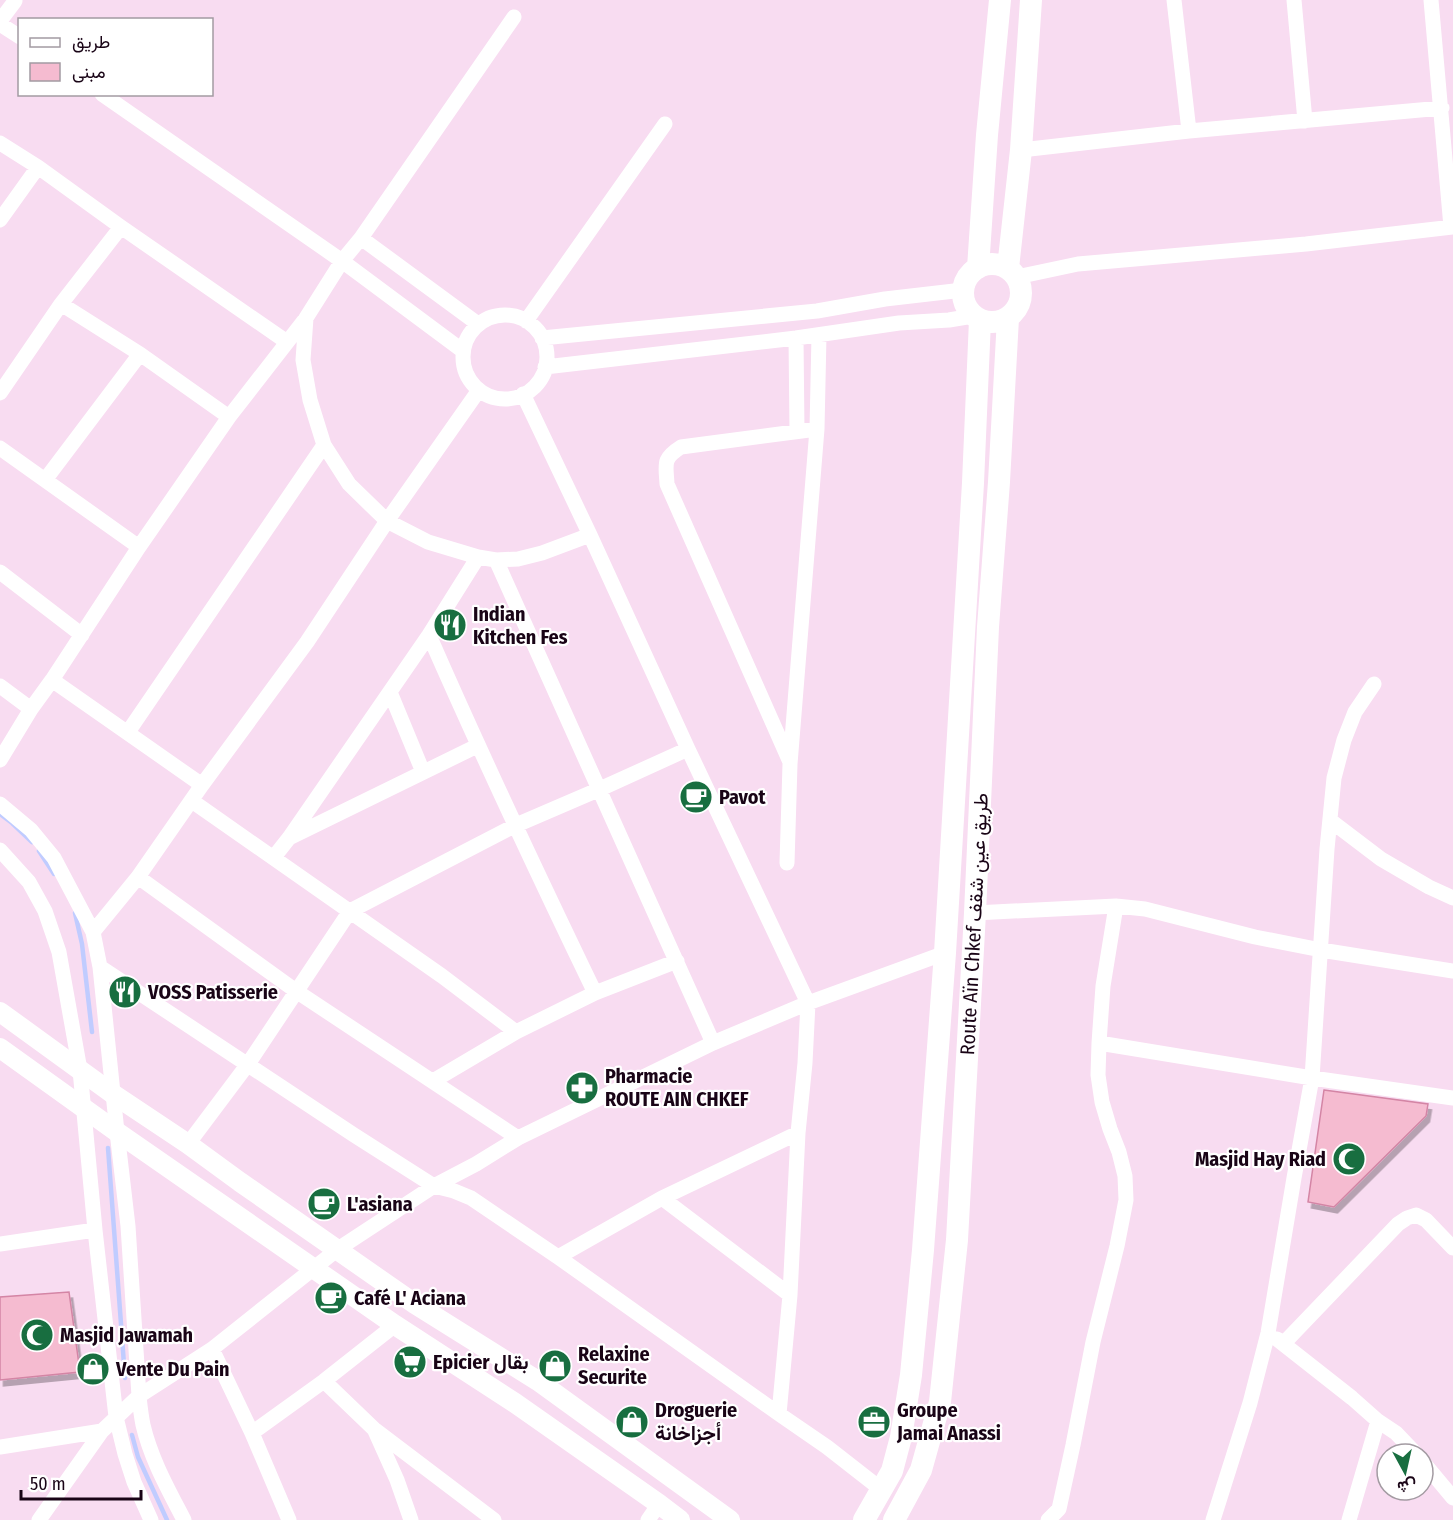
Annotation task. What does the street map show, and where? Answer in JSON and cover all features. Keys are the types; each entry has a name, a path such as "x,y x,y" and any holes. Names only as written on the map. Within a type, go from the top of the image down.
{"main road":[{"path":"978,268 987,135 1000,0"},
{"path":"1012,273 1031,0"},
{"path":"993,264 1000,265 1012,273 1022,289 1021,301 1017,310 1008,318 994,322 976,318 966,306 963,298 967,278 978,268 993,264"},
{"name":"Route Aïn Chkef طريق عين شقف","path":"864,1520 892,1471 906,1411 923,1250 945,953 973,483 976,318"},
{"name":"Route Aïn Chkef طريق عين شقف","path":"894,1520 921,1470 940,1402 957,1240 988,627 1008,318"}],"street":[{"path":"1174,0 1189,131"},
{"path":"1294,0 1305,121"},
{"path":"1012,273 1078,264 1306,244 1452,227 1431,0"},
{"path":"15,1 0,22 18,36"},
{"path":"0,760 31,709 139,547 229,417 306,318 342,261 361,238 514,17"},
{"path":"105,96 342,261 463,351"},
{"path":"1021,150 1189,131 1442,108"},
{"path":"526,321 665,124"},
{"path":"0,143 38,167 287,342"},
{"path":"0,220 38,167"},
{"path":"0,393 61,304 121,227"},
{"path":"361,238 478,324"},
{"path":"542,338 817,311 885,299 963,290"},
{"path":"61,304 140,354 229,417"},
{"path":"499,315 510,315 526,321 542,338 546,352 545,367 539,381 523,394 514,397 503,398 488,395 479,390 467,375 463,363 463,351 470,333 478,324 499,315"},
{"path":"306,318 303,360 310,400 324,446 349,484 387,521 428,542 496,560 518,559 534,555 590,535"},
{"path":"545,367 796,338 899,323 976,318"},
{"path":"787,864 790,764 818,429 819,335"},
{"path":"796,338 797,431"},
{"path":"45,480 140,354"},
{"path":"93,932 138,877 307,642 387,521 479,390"},
{"path":"523,394 808,1003 798,1133 790,1295 779,1414"},
{"path":"790,764 667,484 666,463 671,453 681,447 818,429"},
{"path":"128,732 324,446"},
{"path":"0,448 139,547"},
{"path":"274,857 290,838 429,636 478,557"},
{"path":"496,560 713,1043"},
{"path":"0,572 82,635"},
{"path":"429,636 514,826 595,993"},
{"path":"52,680 202,785"},
{"path":"1214,1520 1247,1413 1268,1333 1312,1078 1334,778 1344,740 1355,712 1374,684"},
{"path":"0,686 31,709"},
{"path":"390,692 423,772"},
{"path":"290,838 477,746"},
{"path":"188,1144 272,1031 350,911 514,826 688,749"},
{"path":"192,801 442,976 516,1032"},
{"path":"0,804 31,831 54,858 93,932 100,967 128,1227 142,1423 161,1476 184,1520"},
{"path":"1330,821 1381,859 1453,898"},
{"path":"0,850 29,882 45,911 59,952 80,1070 116,1417 134,1482 152,1520"},
{"path":"138,877 296,991 518,1138"},
{"path":"975,913 1116,906 1145,909 1255,937 1321,950 1453,970"},
{"path":"1058,1516 1126,1200 1123,1168 1102,1102 1098,1075 1103,986 1116,906"},
{"path":"44,1518 102,1431 139,1396 212,1349 338,1249 434,1186 518,1138 713,1043 808,1003 945,953"},
{"path":"433,1081 516,1032 595,993 677,961"},
{"path":"100,967 434,1186 471,1198 827,1447 882,1490"},
{"path":"0,1012 113,1094 415,1304 538,1381 730,1520"},
{"path":"1099,1043 1312,1078 1453,1098"},
{"path":"0,1048 83,1109 395,1325 515,1403 654,1512 680,1520"},
{"path":"558,1257 662,1198 798,1133"},
{"path":"662,1198 790,1295"},
{"path":"1284,1343 1407,1218 1416,1215 1426,1220 1453,1248"},
{"path":"0,1244 95,1230"},
{"path":"252,1433 324,1381 395,1325"},
{"path":"1268,1333 1284,1343 1405,1442"},
{"path":"212,1349 252,1433 289,1520"},
{"path":"324,1381 374,1429 494,1520"},
{"path":"1349,1520 1378,1421"},
{"path":"374,1429 397,1480 411,1520"},
{"path":"0,1447 102,1431"},
{"path":"1435,1476 1453,1498"}],"building":[{"name":"Masjid Hay Riad","path":"1324,1090 1428,1104 1426,1116 1334,1207 1308,1202"},
{"name":"Masjid Jawamah","path":"69,1292 80,1372 0,1380 0,1297"}],"waterway":[{"path":"0,814 32,842"},
{"path":"39,851 54,874"},
{"path":"75,913 82,944 92,1032"},
{"path":"108,1148 125,1378"},
{"path":"132,1435 138,1457 167,1520"}],"place":[{"name":"Indian Kitchen Fes","path":"450,625"},
{"name":"Pavot","path":"696,797"},
{"name":"VOSS Patisserie","path":"125,992"},
{"name":"Pharmacie ROUTE AIN CHKEF","path":"582,1088"},
{"name":"Masjid Hay Riad","path":"1349,1159"},
{"name":"L'asiana","path":"324,1204"},
{"name":"Café L' Aciana","path":"331,1298"},
{"name":"Masjid Jawamah","path":"37,1335"},
{"name":"Epicier بقال","path":"410,1362"},
{"name":"Relaxine Securite","path":"555,1366"},
{"name":"Vente Du Pain","path":"93,1369"},
{"name":"Droguerie أجزاخانة","path":"632,1422"},
{"name":"Groupe Jamai Anassi","path":"874,1422"}]}
